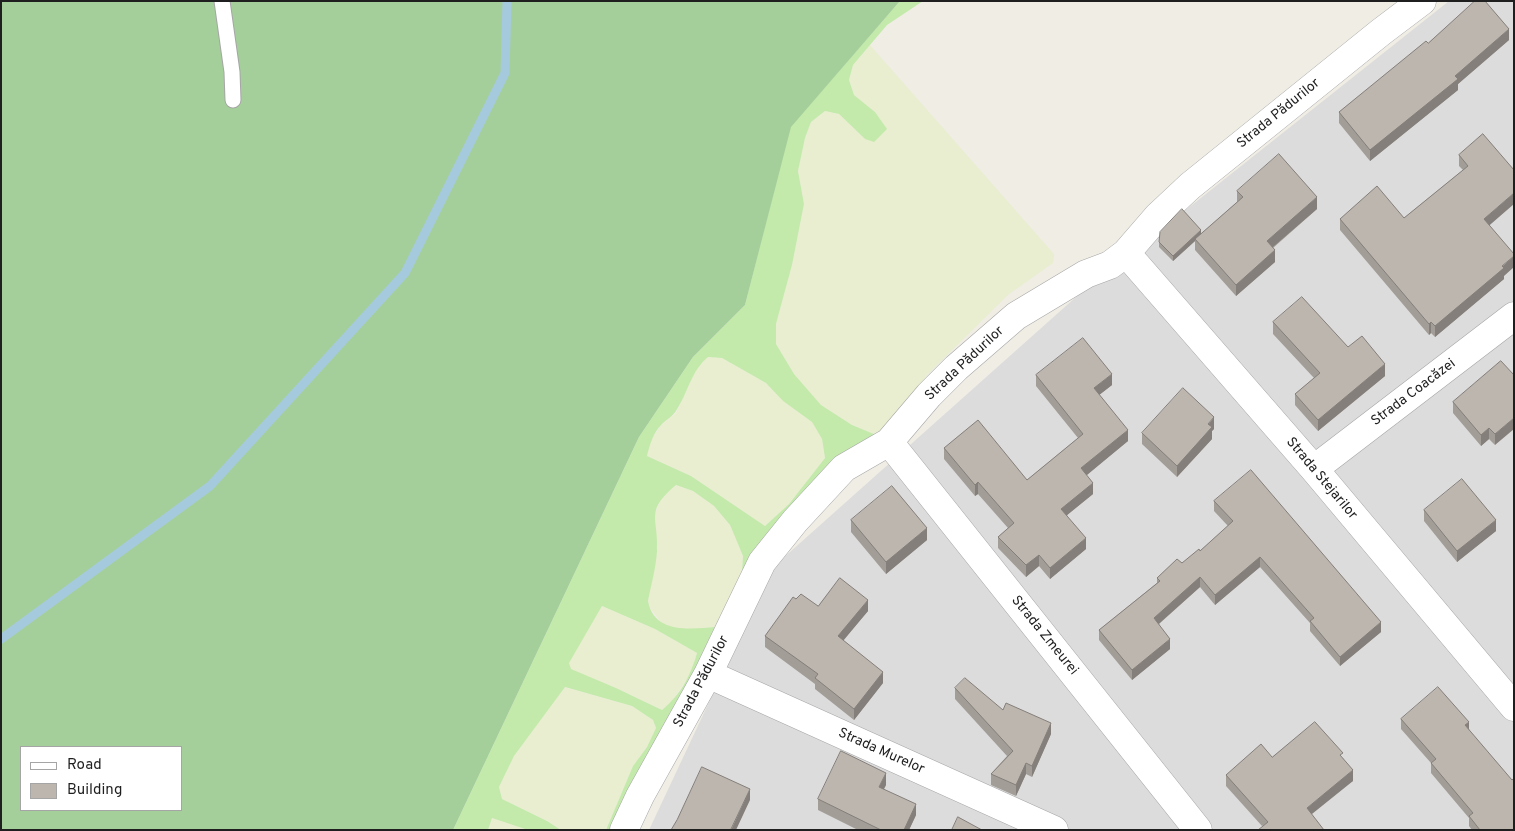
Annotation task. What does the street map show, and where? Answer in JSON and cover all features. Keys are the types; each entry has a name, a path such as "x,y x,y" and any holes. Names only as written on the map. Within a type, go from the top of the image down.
{"street":[{"name":"Strada Pădurilor","path":"624,830 640,796 708,674 762,562 795,521 844,468 889,442 943,382 1016,316 1086,274 1110,265 1126,253 1158,216 1190,186 1422,1"},
{"name":"Strada Stejarilor","path":"1126,253 1314,469 1514,707"},
{"name":"Strada Coacăzei","path":"1314,469 1509,329"},
{"name":"Strada Zmeurei","path":"889,442 1198,830"},
{"name":"Strada Murelor","path":"708,674 1054,830"}],"lane":[{"path":"222,1 232,72 233,100"}],"shaded area":[{"path":"1449,1 1514,1 1514,830 649,830 772,568 1076,297"}],"green space":[{"path":"1,1 900,1 791,127 745,305 693,357 639,437 453,830 1,830"},
{"path":"900,1 923,1 887,25 853,65 849,80 854,95 875,112 887,129 874,142 865,139 839,114 825,111 811,122 805,138 798,171 804,204 792,265 776,324 776,344 794,374 821,405 852,425 881,437 826,479 616,830 606,830 633,766 647,747 656,728 653,720 632,706 565,687 514,756 499,787 502,799 561,830 528,830 492,818 488,830 453,830 639,437 693,357 745,305 790,127","holes":["708,357 722,358 766,383 783,401 812,422 822,439 825,458 789,504 765,526 691,476 647,456 656,431 676,411 694,375","676,485 693,491 714,506 730,525 743,556 742,571 732,606 715,627 674,627 657,619 652,612 648,601 657,551 655,515 656,509 666,494","602,606 655,629 697,653 684,684 662,710 571,669 569,663"]},
{"path":"870,45 1054,254 1053,263 1008,295 927,375 908,402 877,436 852,425 821,405 794,374 776,344 776,324 792,265 804,204 798,171 805,138 811,122 825,111 839,114 865,139 875,112 854,95 849,80 853,65"},
{"path":"708,357 722,358 766,383 783,401 812,422 822,439 825,458 789,504 765,526 691,476 647,456 651,440 661,425 676,413 700,364"},
{"path":"676,485 693,491 714,506 730,525 743,556 742,571 732,606 715,627 683,630 662,624 650,608 648,601 657,550 654,516 662,497"},
{"path":"602,606 655,629 697,653 692,672 672,701 662,710 616,688 571,670 568,663"},
{"path":"564,687 632,706 653,720 656,728 649,744 633,766 606,830 561,830 502,799 499,787 514,756"},
{"path":"492,818 528,830 488,830"}],"building":[{"path":"1475,1 1485,1 1509,29 1455,76 1458,79 1370,150 1339,112 1426,41 1428,43"},
{"path":"1483,134 1514,170 1514,193 1484,219 1514,256 1502,266 1504,268 1435,326 1431,322 1429,324 1340,219 1377,186 1404,218 1468,166 1459,155"},
{"path":"1279,154 1317,197 1267,241 1275,250 1236,285 1195,239 1243,197 1237,191"},
{"path":"1182,209 1201,230 1173,256 1159,242 1160,232"},
{"path":"1302,297 1348,347 1362,336 1385,364 1318,420 1295,394 1320,373 1273,322"},
{"path":"1083,338 1112,374 1094,388 1128,430 1081,468 1093,483 1061,509 1086,538 1050,568 1039,555 1026,565 998,537 1014,523 978,482 975,485 944,448 978,420 1027,480 1083,434 1036,375"},
{"path":"1501,361 1514,375 1514,418 1495,434 1489,428 1481,435 1453,402"},
{"path":"1183,388 1214,417 1208,424 1212,427 1177,466 1142,433"},
{"path":"1251,470 1381,622 1340,657 1310,621 1314,618 1260,557 1215,595 1200,577 1154,618 1170,639 1132,670 1099,630 1160,581 1157,578 1177,559 1182,563 1199,549 1200,551 1233,521 1214,501"},
{"path":"1462,479 1496,520 1457,551 1424,510"},
{"path":"892,486 927,528 886,562 851,520"},
{"path":"840,578 868,600 838,636 883,672 854,709 815,678 818,674 765,636 793,597 796,599 801,594 818,606"},
{"path":"965,678 1003,710 1006,703 1051,723 1032,766 1026,763 1016,785 991,774 1013,751 955,688"},
{"path":"1438,687 1469,722 1465,725 1512,780 1514,778 1514,830 1480,830 1469,816 1473,813 1431,763 1436,759 1401,719"},
{"path":"1315,722 1343,753 1340,755 1353,770 1307,808 1324,830 1258,830 1268,822 1226,775 1261,744 1272,757"},
{"path":"841,751 886,773 879,787 916,804 904,830 881,830 818,799"},
{"path":"702,767 750,789 731,830 671,830 677,820"},
{"path":"958,817 982,830 952,830"}],"waterway":[{"path":"1,639 210,486 405,273 505,73 507,1"}]}
